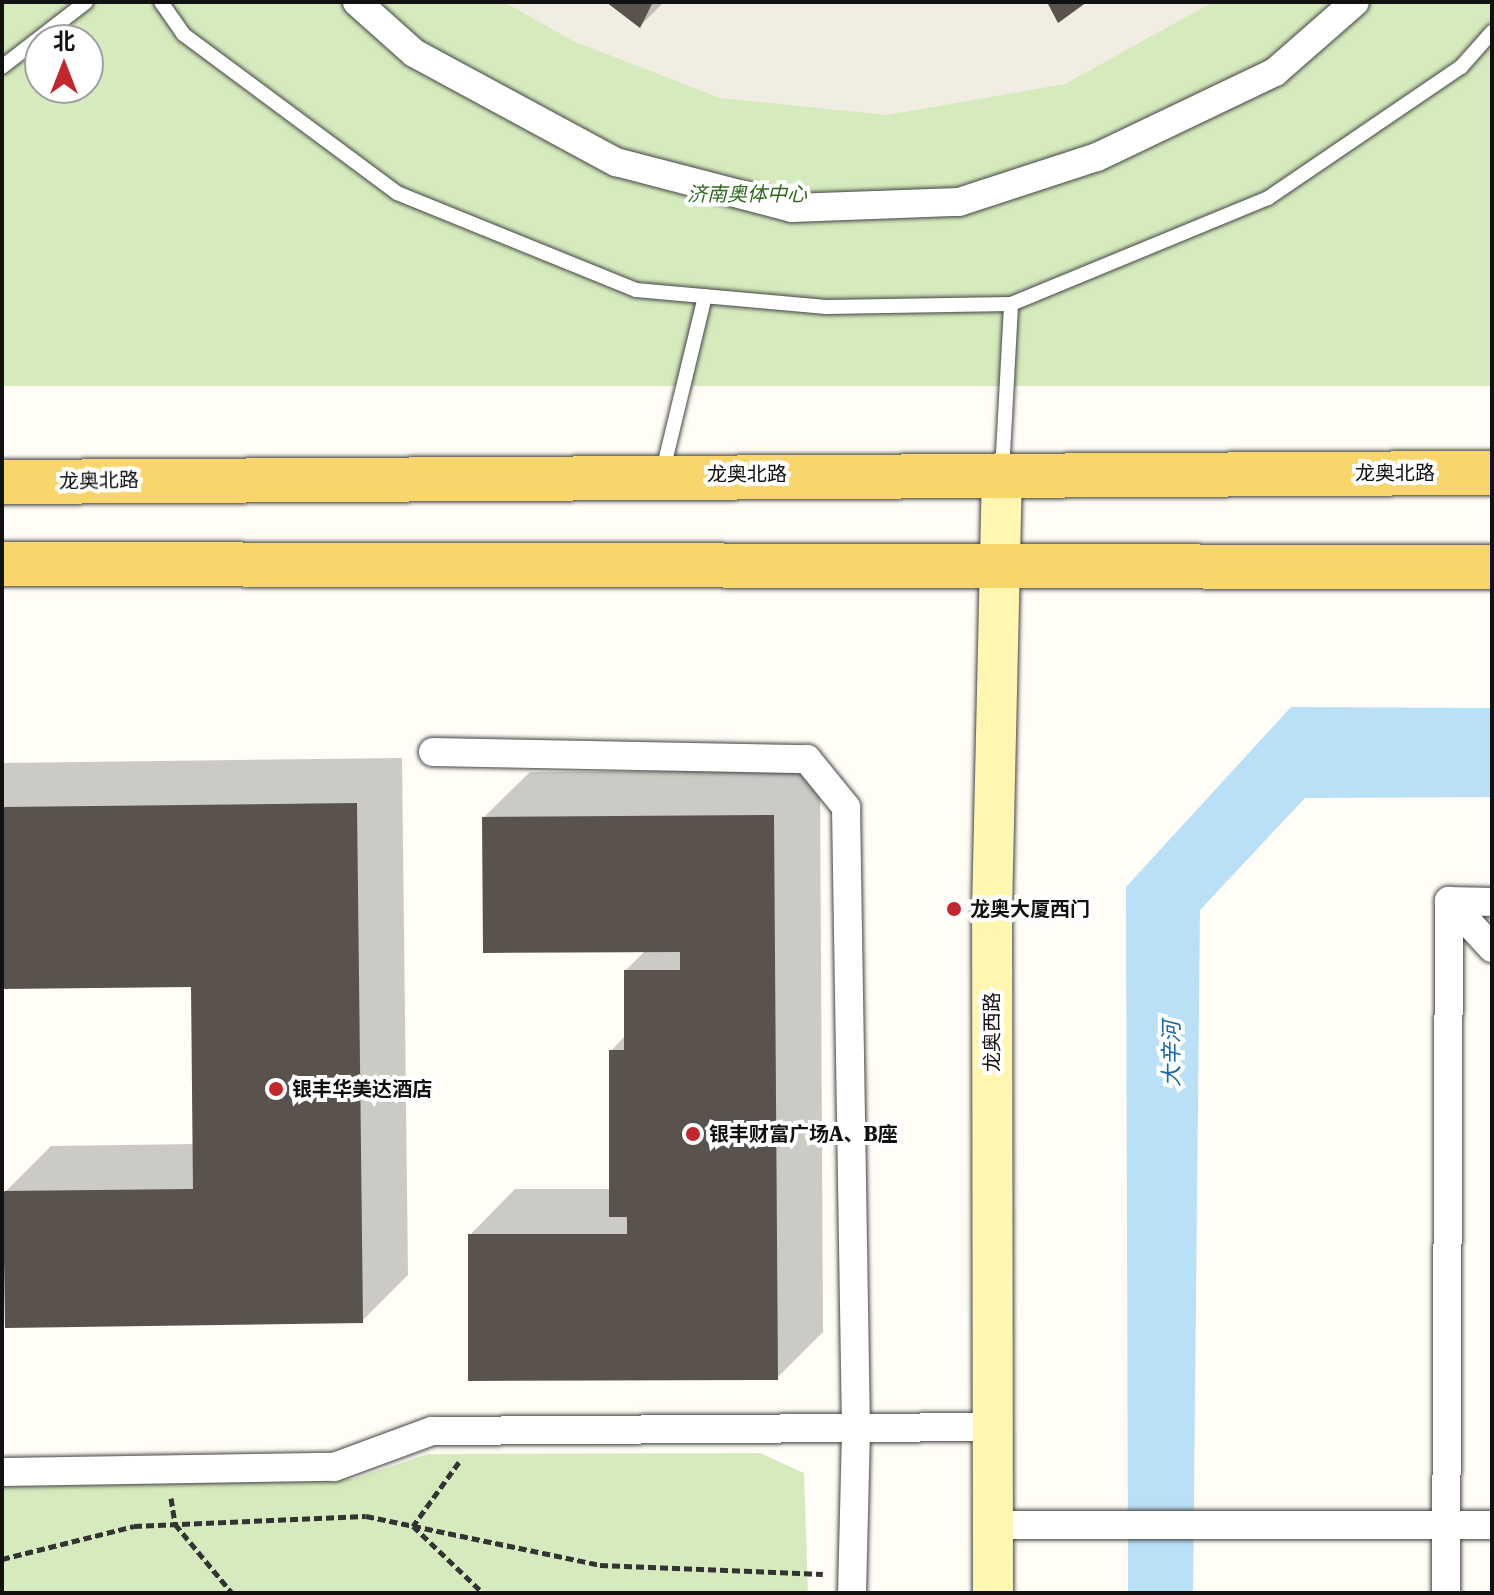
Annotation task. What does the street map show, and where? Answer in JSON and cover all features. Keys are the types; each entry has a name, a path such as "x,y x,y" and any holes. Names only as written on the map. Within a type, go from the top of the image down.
{"main road":[{"name":"龙奥北路","path":"2,482 1002,472 1492,473"},
{"path":"2,564 1001,562 1492,567"}],"street":[{"path":"357,2 414,53 616,162 792,208 959,202 1097,157 1275,72 1355,2"},
{"name":"龙奥西路","path":"993,1593 992,911 1002,472"},
{"path":"433,752 807,759 846,807 856,1431 852,1584"},
{"path":"1449,901 1492,902"},
{"path":"1449,901 1492,948"},
{"path":"1446,1593 1449,901"},
{"path":"2,1472 334,1467 432,1431 856,1431 993,1427"},
{"path":"994,1525 1492,1525"}],"lane":[{"path":"2,67 86,2"},
{"path":"161,2 183,34 397,193 636,290 826,307 1011,304 1268,198 1461,67 1492,32"},
{"path":"662,475 705,296"},
{"path":"1002,472 1011,304"}],"path":[{"path":"413,1526 481,1431"},
{"path":"166,1469 175,1524 232,1593"},
{"path":"2,1559 134,1526 366,1516 600,1565 852,1584"},
{"path":"413,1526 483,1593"}],"green space":[{"name":"济南奥体中心","path":"2,2 1492,2 1492,386 2,386"},
{"path":"760,1453 804,1473 808,1593 2,1593 2,1480 353,1479 428,1454"}],"shaded area":[{"path":"504,2 606,2 640,28 653,2 1047,2 1059,23 1087,2 1213,2 1065,84 887,115 720,98 573,41"}],"water":[{"name":"大辛河","path":"1291,707 1492,708 1492,797 1305,798 1200,910 1193,1593 1128,1593 1126,887"}],"building":[{"path":"606,2 653,2 640,28"},
{"path":"1047,2 1087,2 1058,23"},
{"name":"银丰华美达酒店","path":"357,803 363,1323 5,1328 3,1191 193,1189 191,987 2,989 2,807"},
{"name":"银丰财富广场A、B座","path":"774,815 778,1380 468,1381 468,1234 627,1234 627,1217 609,1217 609,1050 624,1050 624,970 680,970 680,952 483,953 482,817"}],"place":[{"name":"龙奥大厦西门","path":"954,909"},
{"name":"银丰华美达酒店","path":"276,1089"},
{"name":"银丰财富广场A、B座","path":"693,1134"}]}
